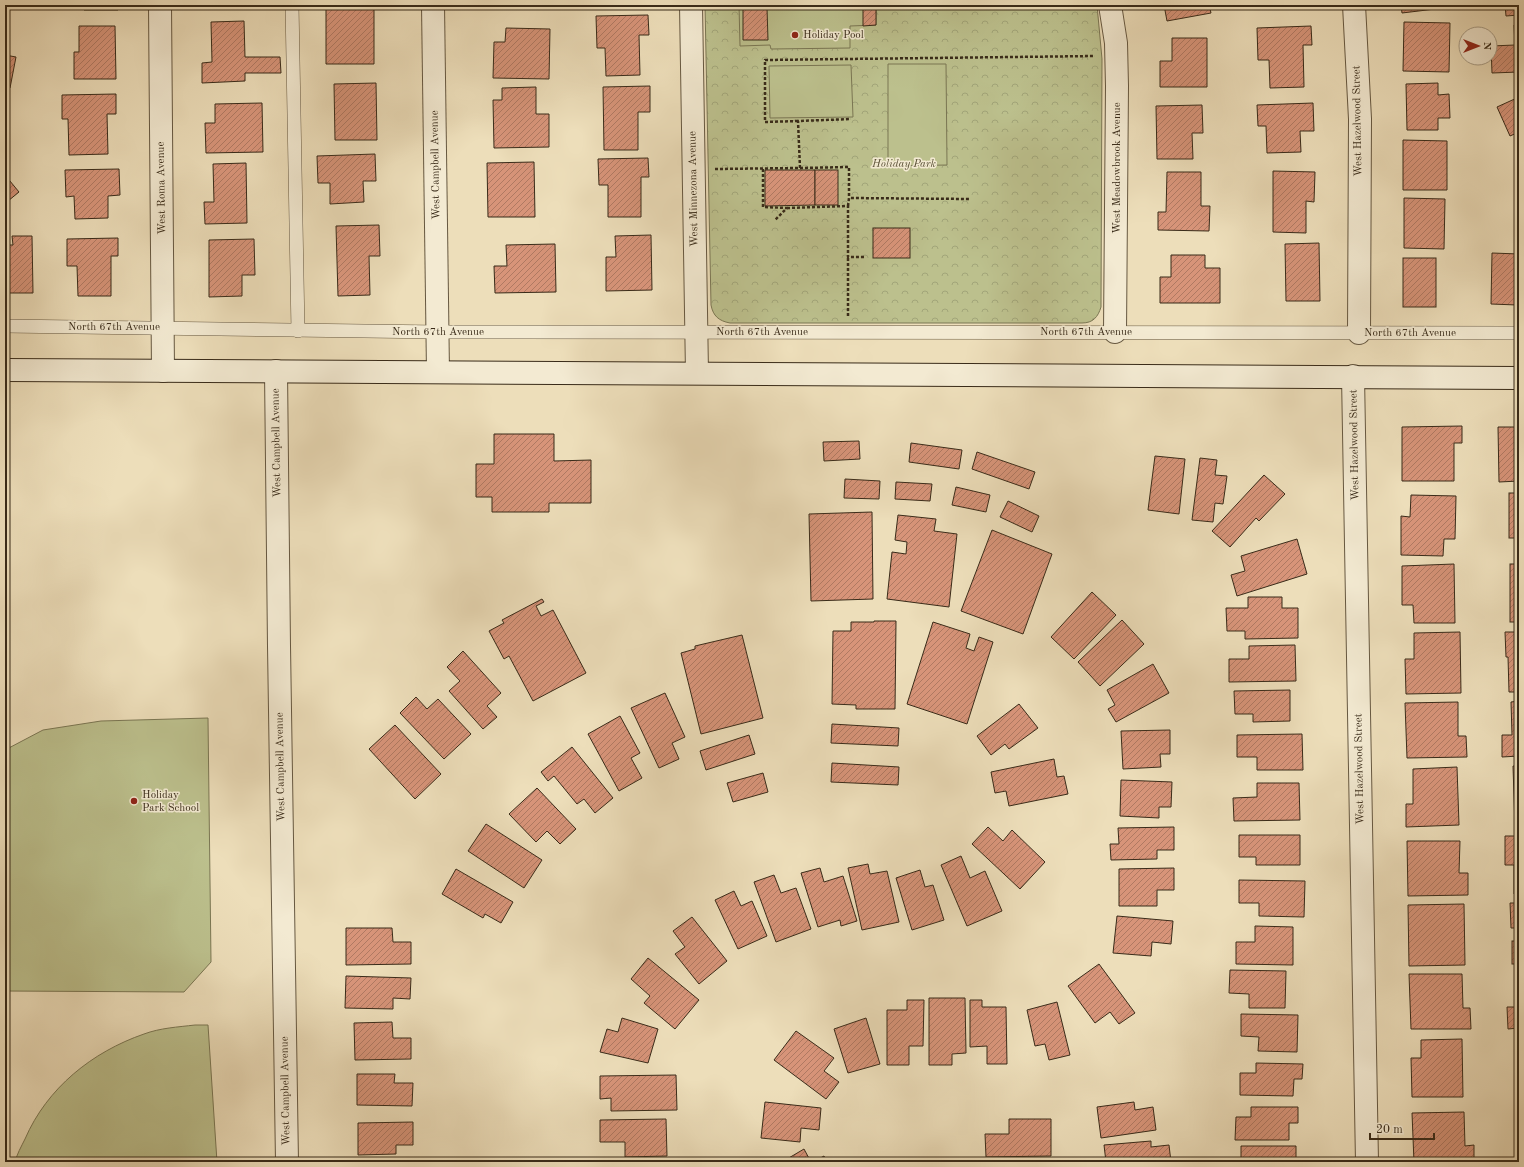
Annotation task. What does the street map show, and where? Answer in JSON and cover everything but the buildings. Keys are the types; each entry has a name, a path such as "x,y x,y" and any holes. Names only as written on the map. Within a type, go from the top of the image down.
{"street":[{"name":"West Roma Avenue","path":"160,5 164,328 163,371"},
{"name":"West Campbell Avenue","path":"434,5 438,372"},
{"name":"West Minnezona Avenue","path":"691,5 697,332 696,372"},
{"name":"West Meadowbrook Avenue","path":"1110,5 1116,43 1117,86 1115,332"},
{"name":"West Hazelwood Street","path":"1354,5 1360,120 1359,333"},
{"path":"5,370 696,372 1519,378"},
{"name":"West Campbell Avenue","path":"276,371 287,1162"},
{"name":"West Hazelwood Street","path":"1353,376 1367,1162"}],"lane":[{"path":"292,5 298,331"},
{"name":"North 67th Avenue","path":"5,326 438,332 1519,333"}],"path":[{"path":"851,119 765,122 765,60 1098,56"},
{"path":"798,121 800,168"},
{"path":"711,169 849,167 848,320"},
{"path":"763,169 763,207 787,208 848,206"},
{"path":"849,198 970,199"},
{"path":"774,220 787,208"},
{"path":"848,257 865,257"}],"green space":[{"name":"Holiday Park","path":"705,5 1097,5 1102,59 1101,307 1097,316 1092,321 1086,323 730,323 717,317 713,312 711,305"},
{"name":"Holiday Pool","path":"739,5 863,5 863,9 876,9 876,25 850,26 850,48 771,49 770,45 740,46"},
{"path":"888,64 946,64 947,165 888,166"},
{"path":"851,65 853,117 770,118 769,66"},
{"path":"208,718 211,962 184,992 5,991 5,750 43,730 101,721"},
{"path":"208,1025 217,1162 15,1162 19,1150 34,1121 59,1088 73,1074 107,1051 144,1034 163,1029"}],"place":[{"name":"Holiday Pool","path":"795,35"},
{"name":"Holiday Park School","path":"134,801"}]}
